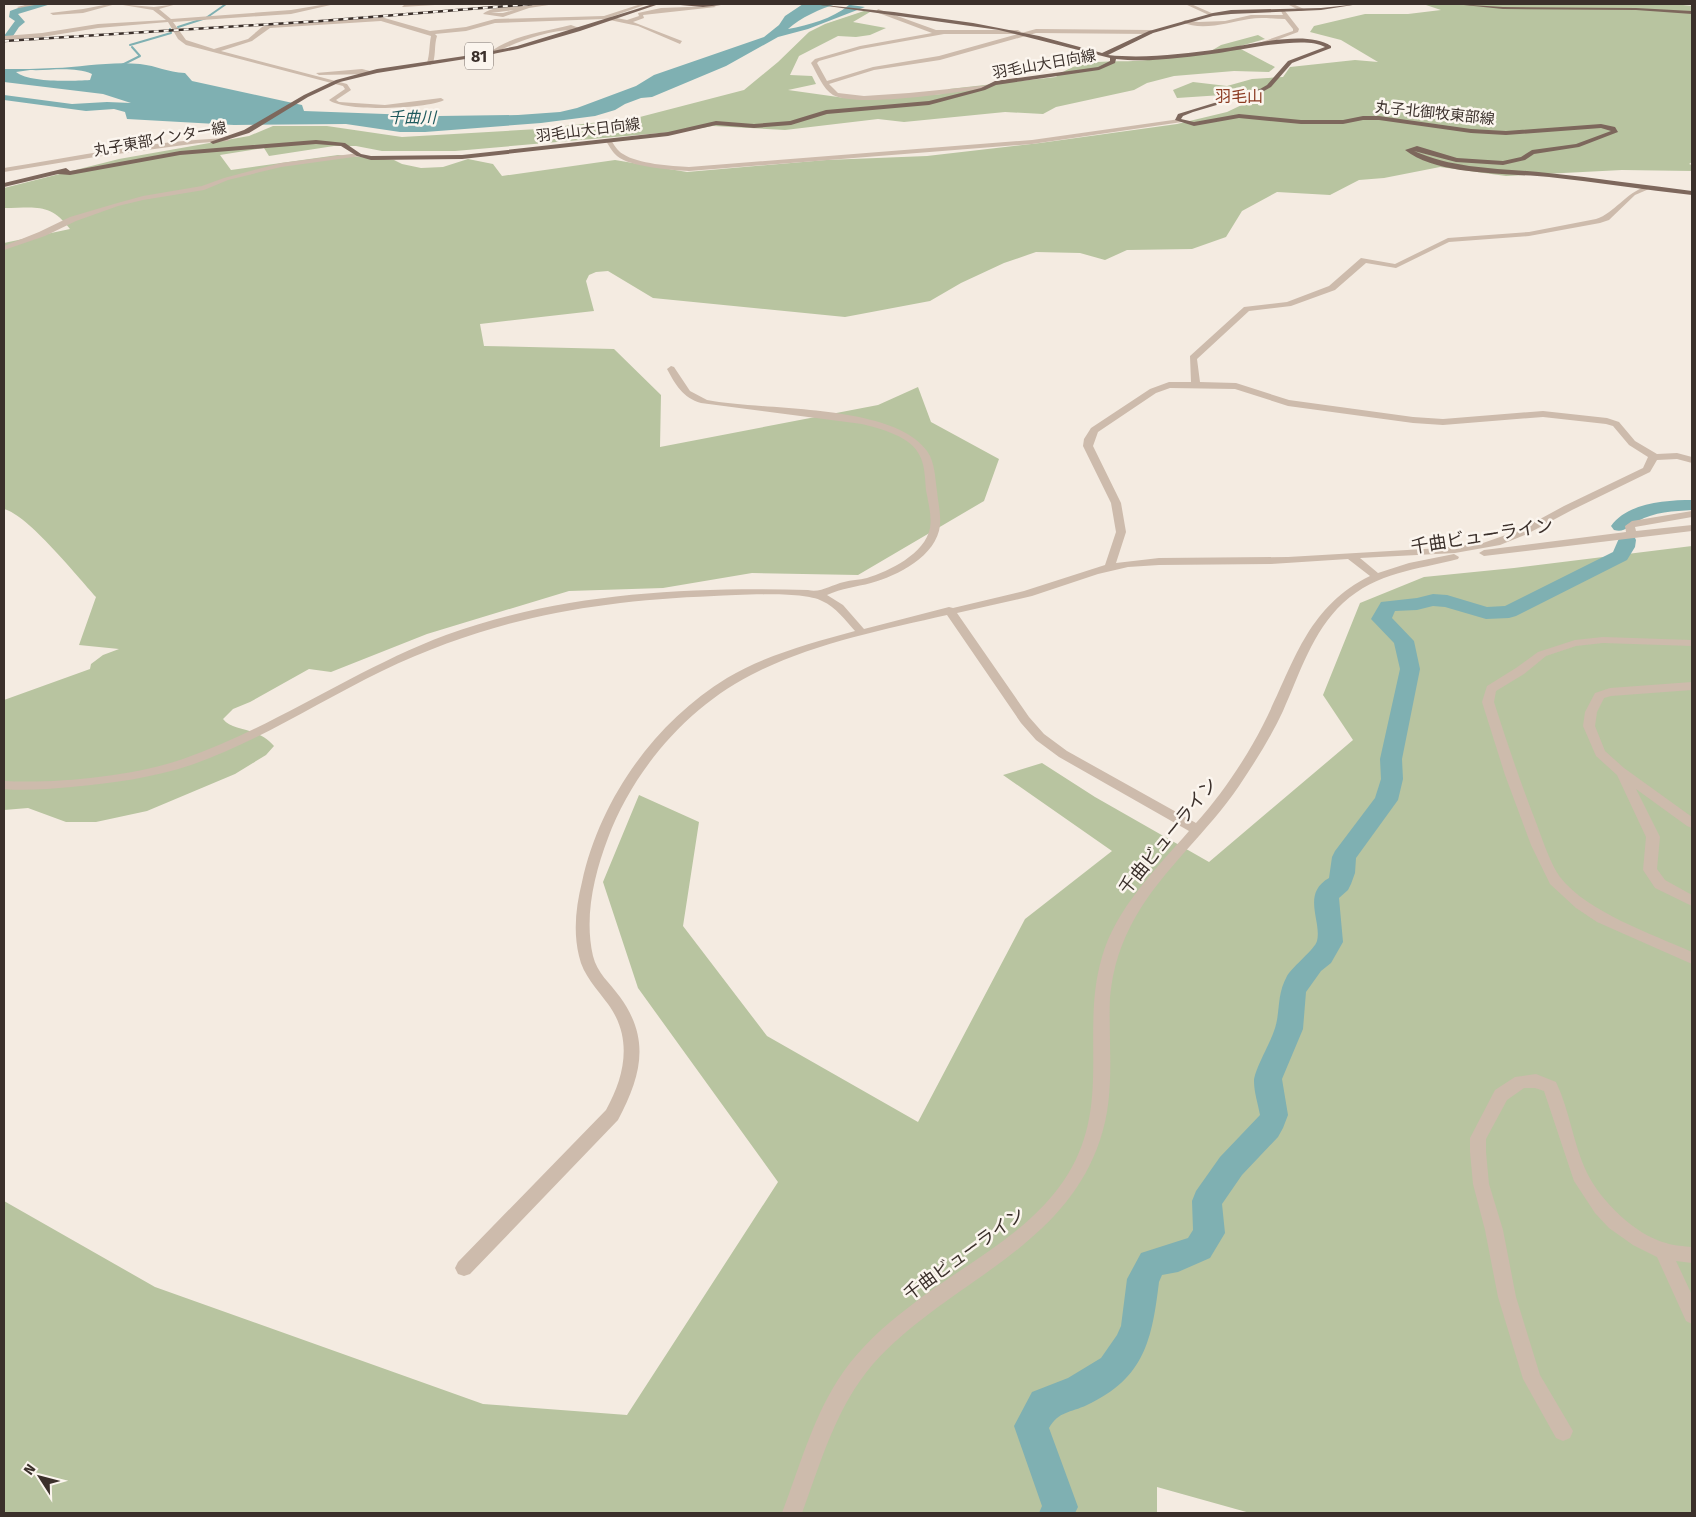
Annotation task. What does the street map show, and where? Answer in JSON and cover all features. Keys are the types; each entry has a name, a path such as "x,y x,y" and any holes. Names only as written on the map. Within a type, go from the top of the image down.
{"main road":[{"name":"丸子東部インター線","path":"4,185 141,152 226,140 242,135 300,100 336,82 371,72 492,54 513,49 657,4"},
{"path":"671,4 703,6 728,4"},
{"path":"815,4 938,18 1018,32 1113,58 1218,51 1261,44 1304,42 1330,46 1290,62 1262,90 1180,115 1178,118 1180,121"},
{"name":"羽毛山大日向線","path":"1103,55 1152,32 1213,15 1231,12 1284,12 1357,4"},
{"path":"1456,4 1503,8 1636,9 1692,13"},
{"name":"羽毛山大日向線","path":"58,172 70,172 180,153 316,142 343,144 359,155 371,158 416,159 462,156 680,132 716,123 754,126 791,123 833,111 929,104 1008,81 1099,68 1113,62 1113,58"},
{"name":"丸子北御牧東部線","path":"1180,121 1200,124 1239,116 1301,122 1343,122 1363,118 1379,118 1477,132 1506,134 1601,126 1613,128 1615,132 1577,146 1532,152 1523,158 1503,163 1456,160 1417,148 1408,150 1430,160 1468,169 1548,175 1692,193"}],"street":[{"path":"18,8 38,4"},
{"path":"53,13 83,11 114,4"},
{"path":"119,4 153,9 164,14 183,42 214,52 336,82 348,88 332,100 338,104 385,107 441,100"},
{"path":"153,9 175,4"},
{"path":"4,38 42,35 80,28 168,20 291,12 333,4"},
{"path":"409,4 404,6 432,4"},
{"path":"519,8 503,15 486,14 492,11 553,4"},
{"path":"605,17 645,4"},
{"path":"1187,4 1213,15"},
{"path":"1289,4 1302,10"},
{"path":"884,6 878,11 931,31 1018,32"},
{"path":"240,15 261,7"},
{"path":"627,22 642,17 640,14 661,10 714,7"},
{"path":"1261,44 1296,32 1296,29 1284,12"},
{"path":"214,52 249,40 256,36 264,27 380,19 430,33 466,30 495,20 532,21 605,17 627,22 680,42"},
{"path":"1185,22 1198,24 1225,23 1251,17 1287,18"},
{"path":"492,54 504,47 571,27 578,29"},
{"path":"826,83 873,69 959,54 1036,31 1152,32"},
{"path":"944,32 860,48 817,60 814,63 834,93 846,97 910,95 988,86"},
{"path":"430,33 434,36 432,44 434,50 430,63"},
{"path":"520,42 529,44"},
{"path":"504,47 513,49"},
{"path":"306,74 371,72"},
{"path":"608,140 617,152 624,157 668,167 689,169 1032,142 1180,121"},
{"path":"4,170 164,146 226,140"},
{"path":"4,248 42,234 73,219 116,205 152,196 204,188 245,174 289,164 359,155"},
{"path":"48,163 58,172"},
{"path":"1196,384 1193,358 1247,309 1288,304 1332,288 1364,260 1396,266 1408,258 1448,240 1529,234 1584,225 1606,218 1633,194 1647,188"},
{"path":"671,369 678,382 688,394 706,402 744,408 838,417 876,424 896,430 922,451 927,460 935,517 934,531 928,543 922,550 901,565 882,575 819,594"},
{"path":"1110,566 1121,532 1118,513 1116,503 1088,446 1089,439 1094,430 1153,391 1169,385 1236,386 1288,403 1412,420 1443,422 1543,414 1607,421 1616,424 1632,443 1655,457 1676,456 1692,460"},
{"path":"464,1268 612,1115 624,1095 633,1054 631,1028 623,1013 591,970 585,956 582,934 585,901 595,856 607,820 626,787 671,731 694,708 728,682 774,659 949,610 1015,597 1110,566 1141,562 1255,561 1350,556 1453,550 1495,544 1532,528 1647,470 1652,459 1655,457"},
{"path":"1631,534 1630,526 1636,523 1692,514"},
{"name":"千曲ビューライン","path":"792,1513 826,1423 845,1385 884,1340 918,1311 1013,1244 1046,1216 1069,1186 1090,1148 1100,1109 1102,986 1108,957 1124,924 1145,891 1198,830 1235,783 1268,727 1301,651 1315,628 1339,602 1356,588 1377,577 1413,564 1631,534 1692,528"},
{"path":"1350,556 1377,577"},
{"path":"4,785 33,786 113,778 160,770 186,762 214,752 283,719 376,670 426,647 468,631 571,606 678,595 780,592 819,594 832,600 862,633"},
{"path":"949,610 1040,737 1063,754 1198,830"},
{"path":"1692,643 1603,640 1576,643 1542,654 1492,689 1488,702 1511,775 1538,845 1555,880 1581,904 1602,918 1692,958"},
{"path":"1692,686 1610,692 1599,696 1591,712 1589,726 1600,753 1620,771 1692,823"},
{"path":"1620,771 1653,837 1650,870 1660,884 1692,901"},
{"path":"1563,1431 1532,1379 1507,1297 1494,1230 1480,1184 1478,1138 1501,1095 1521,1082 1536,1081 1550,1087 1580,1176 1601,1208 1615,1222 1639,1239 1663,1251 1692,1255"},
{"path":"1663,1251 1692,1315"}],"green space":[{"path":"1423,4 1674,4 1692,6 1692,162 1689,164 1692,165 1692,171 1622,170 1506,176 1440,167 1384,178 1359,180 1330,195 1277,192 1242,211 1226,237 1192,249 1127,250 1105,260 1080,253 1036,252 1004,263 961,283 930,301 845,317 653,298 608,271 596,272 589,275 586,281 594,311 480,324 484,346 614,349 661,395 660,447 878,405 918,387 931,422 999,459 984,501 858,575 752,573 663,588 569,591 427,634 331,672 309,669 250,702 233,709 223,719 233,726 253,732 267,740 274,746 266,755 235,774 147,811 96,822 66,822 28,808 4,810 4,700 90,669 91,664 103,655 119,649 79,645 96,597 39,534 26,522 4,509 4,243 70,229 63,220 49,210 41,208 4,208 4,188 119,159 249,136 273,126 327,126 402,137 538,129 636,118 744,90 778,62 809,32 825,24 864,11 870,12 853,22 886,28 870,35 856,37 838,36 799,56 790,75 812,76 816,84 788,90 845,98 874,99 942,94 949,89 1056,77 1064,71 1083,64 1172,57 1211,51 1221,45 1258,35 1265,39 1237,47 1275,67 1269,72 1234,71 1174,76 1147,83 1134,90 1056,107 1043,114 1005,112 904,122 878,119 785,130 713,126 684,131 455,151 382,151 356,146 334,146 269,156 264,148 220,155 231,170 338,155 394,160 402,164 421,168 443,167 468,159 493,164 502,176 615,160 687,172 826,160 927,156 1040,143 1177,124 1227,112 1248,102 1249,97 1222,95 1177,98 1173,90 1193,82 1227,86 1252,79 1283,77 1290,67 1355,60 1378,62 1341,40 1310,32 1314,26 1365,14 1408,14 1441,10"},
{"path":"1692,546 1692,1513 1250,1513 1157,1487 1157,1513 4,1513 4,1201 155,1287 483,1404 627,1415 778,1182 638,988 603,882 639,795 699,822 683,926 767,1036 918,1122 1025,919 1112,851 1003,775 1042,763 1095,797 1209,862 1353,740 1323,695 1360,603 1424,577"}],"water":[{"name":"千曲川","path":"803,4 837,4 811,14 788,29 828,18 849,5 844,4 865,7 808,29 778,37 726,66 652,97 641,98 615,110 595,116 541,123 425,132 400,132 346,124 234,125 127,119 125,112 114,109 86,111 4,100 4,95 72,104 131,103 103,94 4,82 4,69 129,63 185,73 192,81 302,105 304,111 439,116 518,115 560,112 577,108 636,86 654,75 764,37 779,25 785,16","holes":["69,69 92,74 90,80 62,81 41,80 22,76 16,72"]}],"waterway":[{"path":"8,37 15,25 20,22 19,19 14,17 13,13 29,7 47,4"},
{"path":"178,27 206,18 226,4"},
{"path":"130,45 171,33 170,29"},
{"path":"122,65 140,56 132,47"},
{"path":"1620,526 1625,521 1642,512 1664,507 1692,505"},
{"path":"1057,1513 1060,1507 1031,1426 1044,1404 1077,1392 1113,1370 1130,1345 1137,1326 1143,1279 1152,1263 1178,1257 1199,1248 1209,1233 1207,1201 1231,1166 1268,1128 1274,1115 1268,1079 1289,1029 1293,992 1298,981 1312,964 1322,956 1330,942 1326,898 1332,888 1339,884 1343,873 1344,857 1386,800 1392,779 1391,759 1410,669 1404,641 1381,619 1388,606 1417,604 1433,600 1447,601 1486,613 1509,612 1620,556 1626,547 1627,540"}],"railway":[{"path":"4,41 321,21 532,4"}],"district":[{"name":"羽毛山","path":"1239,96"}]}
